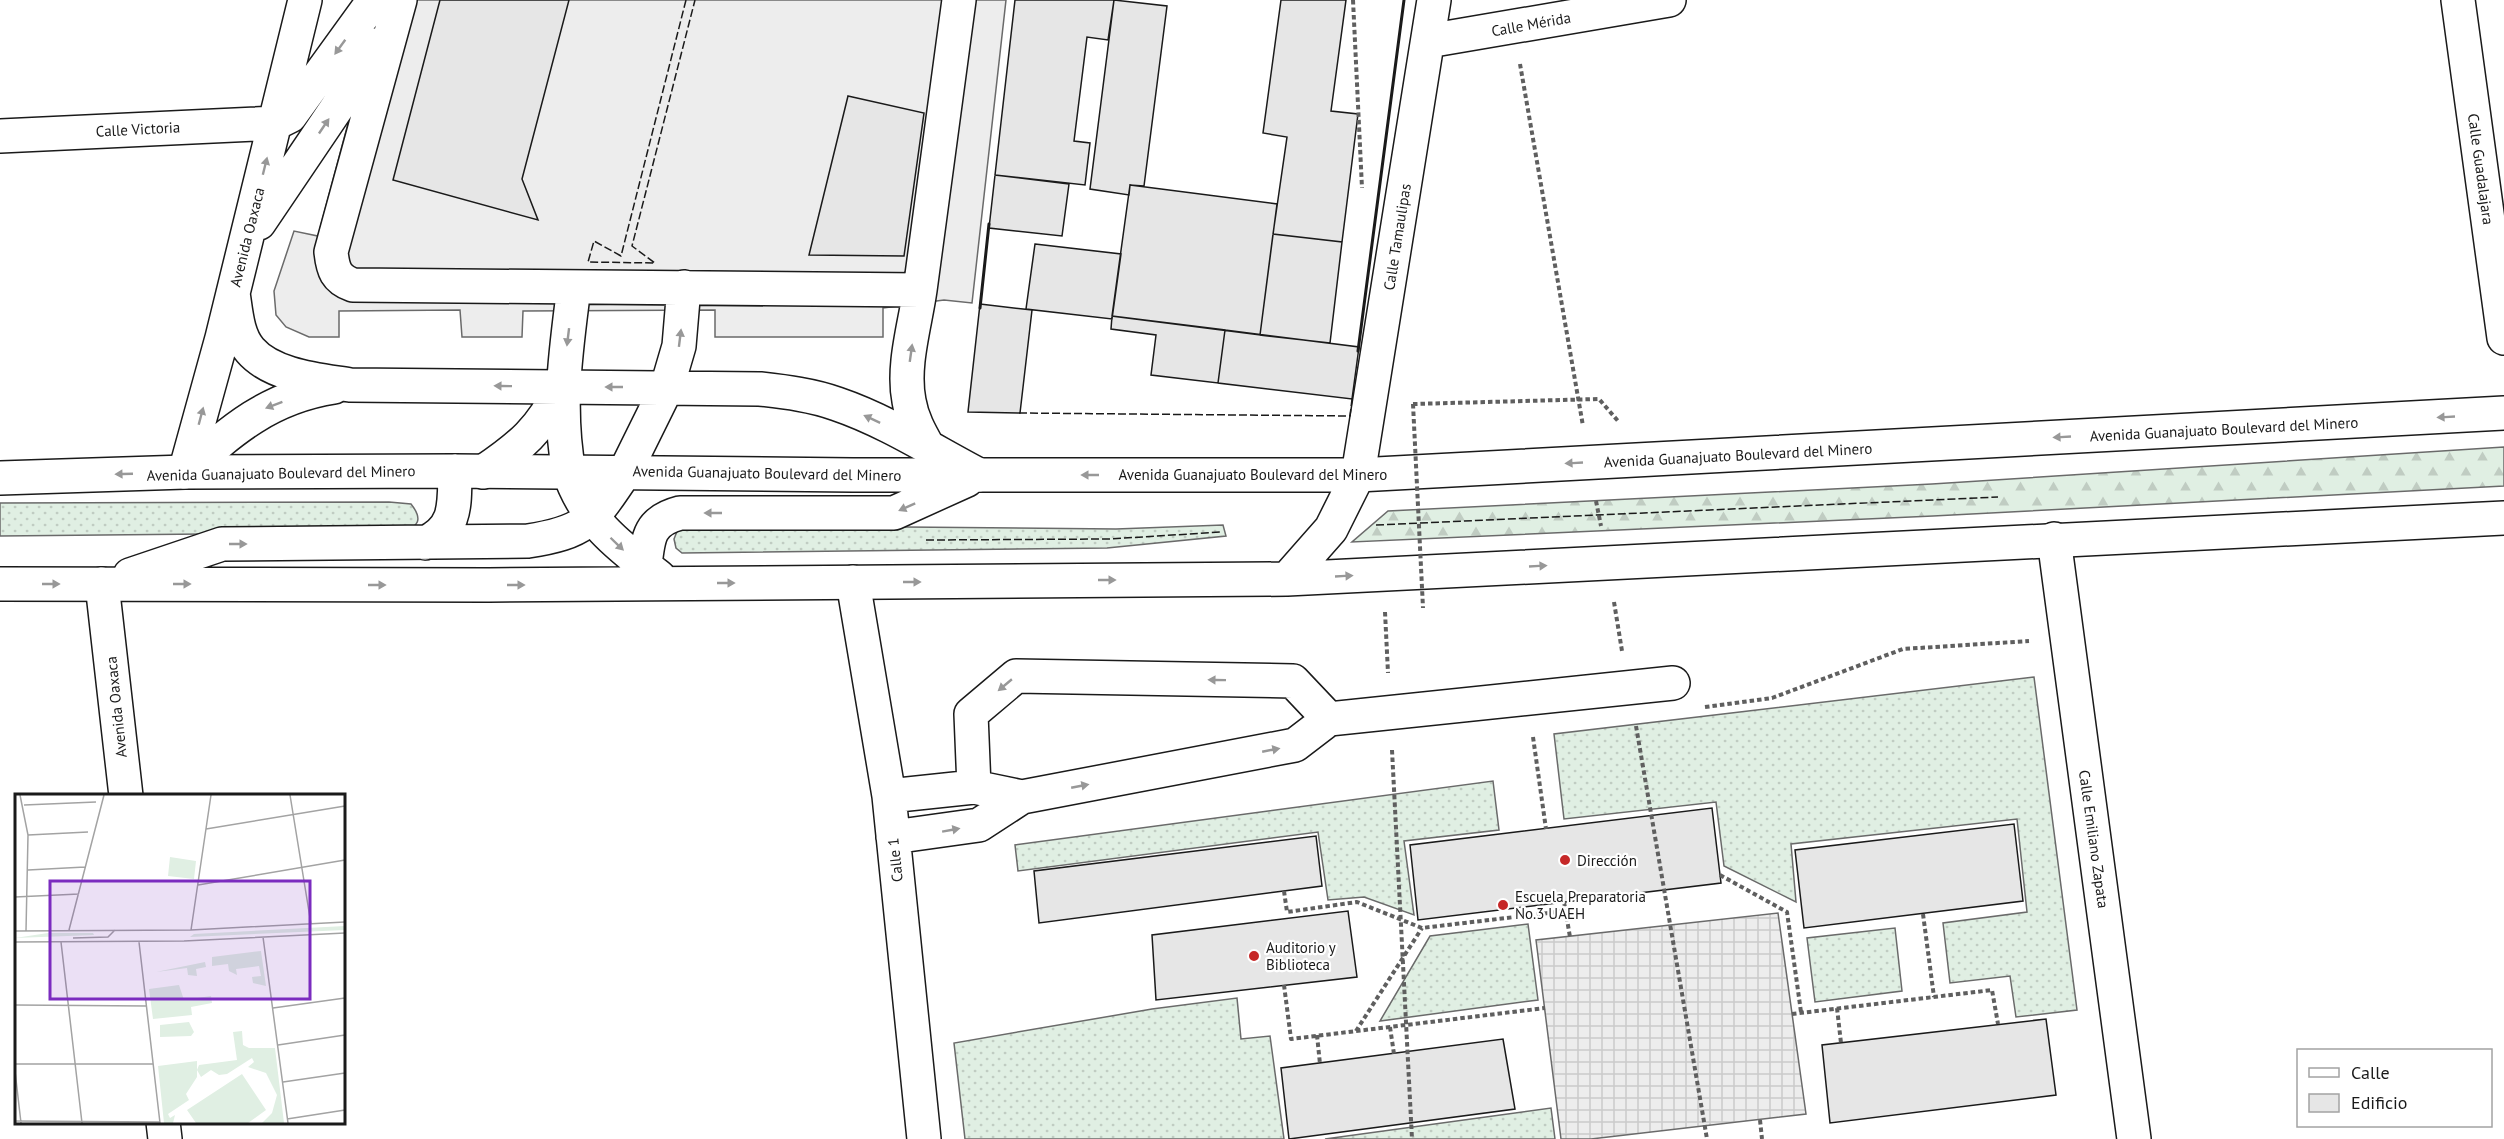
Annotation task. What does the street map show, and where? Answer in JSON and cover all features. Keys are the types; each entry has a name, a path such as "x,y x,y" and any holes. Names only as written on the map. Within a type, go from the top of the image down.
{"main road":[{"name":"Avenida Oaxaca","path":"185,472 233,293 305,0"},
{"path":"929,448 914,423 908,390 959,0"},
{"name":"Calle Tamaulipas","path":"1287,579 1331,530 1358,475 1434,0"},
{"name":"Calle Mérida","path":"1428,41 1669,0"},
{"name":"Calle Guadalajara","path":"2458,0 2504,338"},
{"path":"276,123 290,116 390,8"},
{"path":"245,244 390,8"},
{"path":"390,8 332,252 333,268 341,280 353,285 920,290"},
{"name":"Calle Victoria","path":"0,136 276,123"},
{"path":"574,287 561,387 561,418 569,472 577,495 593,518 621,549 656,575"},
{"path":"102,584 222,544 528,541 559,537 593,518 625,472 667,387 679,346 684,287"},
{"path":"233,293 238,325 250,351 274,366 304,378 350,384 759,389 799,394 854,411 980,475"},
{"path":"185,472 234,428 264,408 312,390 350,384"},
{"path":"425,543 442,535 469,471 516,449 536,430 551,410 561,387"},
{"name":"Avenida Guanajuato Boulevard del Minero","path":"0,478 185,472 469,471 1358,475 2504,413"},
{"path":"656,575 651,535 654,527 664,517 680,513 894,513 980,475"},
{"path":"0,584 656,575 853,582 1287,579 2504,518"},
{"name":"Calle Emiliano Zapata","path":"2054,539 2134,1139"},
{"name":"Calle 1","path":"853,582 889,796 924,1139"},
{"name":"Avenida Oaxaca","path":"102,584 126,794"},
{"path":"974,787 971,714 1016,676 1293,681 1329,719"},
{"path":"889,796 974,787 1022,797 1294,746 1329,719 1673,683"},
{"path":"893,837 979,825 1022,797"},
{"path":"163,1124 165,1139"}],"path":[{"path":"1424,608 1413,404 1599,399"},
{"path":"1703,707 1772,698 1903,649 2067,639"},
{"path":"1532,730 1546,829"},
{"path":"1720,875 1787,912 1801,1012"},
{"path":"1284,891 1287,912 1357,902 1422,928 1565,911"},
{"path":"1564,902 1570,937"},
{"path":"1923,914 1934,997"},
{"path":"1356,1031 1422,928"},
{"path":"1284,986 1291,1039 1545,1008"},
{"path":"1792,1014 1992,990 1998,1024"},
{"path":"1837,1008 1841,1043"},
{"path":"1390,1027 1394,1054"},
{"path":"1317,1035 1320,1064"},
{"path":"1760,1120 1762,1139"}],"green space":[{"path":"2504,447 2504,486 1933,516 1352,542 1388,511 1932,484"},
{"path":"389,502 411,504 418,518 412,528 402,532 0,536 0,503"},
{"path":"688,525 1116,529 1223,525 1226,536 1107,548 682,553 676,548 674,539 678,529"},
{"path":"2034,677 2077,1010 2016,1017 2010,976 1950,983 1943,923 2027,912 2017,819 1791,844 1796,902 1724,866 1716,802 1564,819 1554,734"},
{"path":"1493,781 1499,830 1404,841 1414,915 1364,897 1328,900 1318,832 1018,871 1015,845"},
{"path":"1528,924 1538,1000 1380,1021 1430,936"},
{"path":"1895,928 1902,991 1815,1002 1807,938"},
{"path":"1237,998 1241,1039 1270,1036 1284,1139 965,1139 954,1043 1152,1009"},
{"path":"1551,1108 1555,1139 1325,1139"}],"shaded area":[{"path":"381,0 1006,0 972,303 944,300 883,308 883,337 715,337 715,310 523,311 522,337 462,337 460,310 339,311 339,337 309,337 286,327 276,315 274,291 294,231 318,236"},
{"path":"1778,913 1806,1114 1591,1139 1561,1139 1536,940"}],"building":[{"path":"440,0 569,0 522,179 538,220 393,180"},
{"path":"1015,0 1114,0 1108,40 1087,37 1074,141 1090,143 1085,185 995,175"},
{"path":"1114,0 1167,6 1144,186 1130,185 1129,195 1090,189"},
{"path":"1281,0 1346,0 1331,111 1358,114 1342,242 1273,234 1287,137 1263,133"},
{"path":"848,96 924,113 904,256 809,255"},
{"path":"995,175 1069,184 1062,236 989,228"},
{"path":"1130,185 1277,204 1260,335 1112,316"},
{"path":"1273,234 1342,242 1330,343 1260,335"},
{"path":"1035,244 1121,254 1112,319 1026,309"},
{"path":"980,304 1032,310 1020,413 968,412"},
{"path":"1112,316 1225,330 1218,383 1151,375 1156,335 1111,329"},
{"path":"1225,330 1359,347 1352,399 1218,383"},
{"name":"Dirección","path":"1712,808 1721,883 1418,920 1410,845"},
{"path":"2014,824 2023,901 1804,928 1795,850"},
{"path":"1316,836 1322,886 1039,923 1034,871"},
{"name":"Auditorio y Biblioteca","path":"1348,911 1357,977 1156,1000 1152,935"},
{"path":"2046,1019 2056,1095 1830,1123 1822,1045"},
{"path":"1503,1039 1515,1109 1289,1139 1281,1068"}],"fence":[{"path":"686,0 621,256 594,241 588,262 655,263 632,246 695,0"},
{"path":"1019,413 1350,416 1352,399"},
{"path":"1376,525 1998,497"},
{"path":"926,540 1110,539 1221,532"}],"wall":[{"path":"1358,351 1404,0"},
{"path":"980,308 989,224"}],"place":[{"name":"Dirección","path":"1565,860"},
{"name":"Escuela Preparatoria No.3 UAEH","path":"1503,905"},
{"name":"Auditorio y Biblioteca","path":"1254,956"}]}
